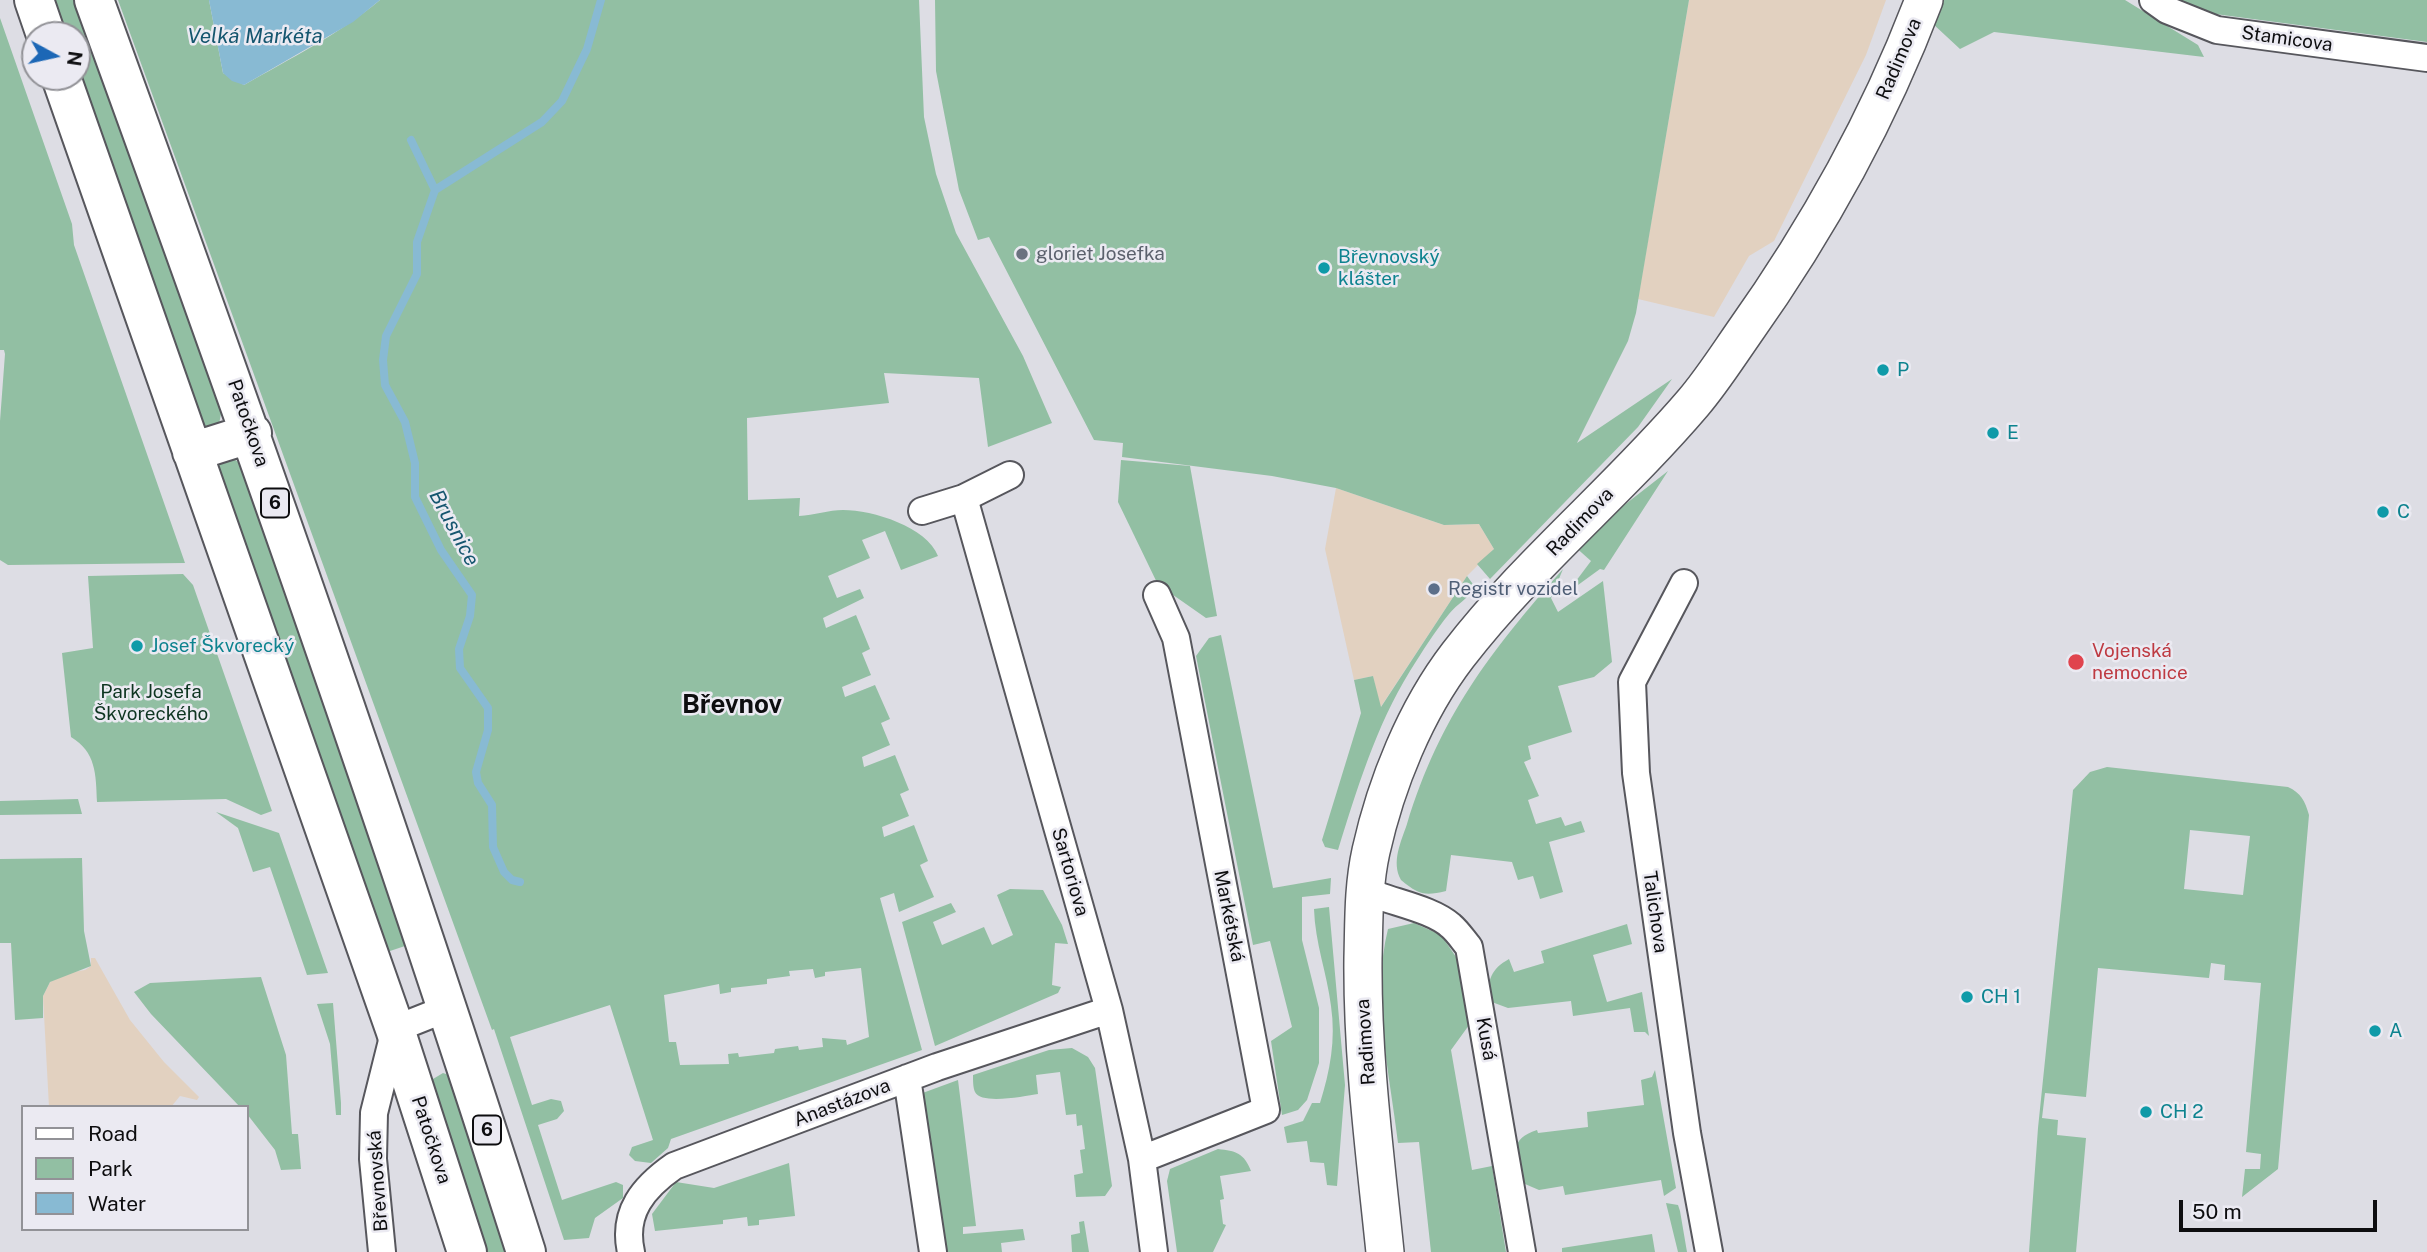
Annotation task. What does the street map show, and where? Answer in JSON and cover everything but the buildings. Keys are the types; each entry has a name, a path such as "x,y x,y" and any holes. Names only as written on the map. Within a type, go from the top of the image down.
{"main road":[{"path":"34,0 41,21"},
{"name":"Patočkova","path":"94,0 252,433 448,1008 526,1252"},
{"name":"Patočkova","path":"66,91 395,1028 467,1252"},
{"path":"192,452 252,433"}],"street":[{"name":"Radimova","path":"1385,1252 1363,1003 1364,890 1386,799 1406,747 1432,695 1456,658 1502,602 1694,403 1763,306 1835,193 1898,69 1924,0"},
{"name":"Stamicova","path":"2153,0 2167,10 2217,30 2427,58"},
{"path":"922,511 964,498 1010,475"},
{"name":"Sartoriova","path":"964,498 1109,1010 1142,1159 1154,1252"},
{"name":"Talichova","path":"1684,583 1632,682 1636,773 1687,1133 1709,1252"},
{"name":"Markétská","path":"1142,1159 1266,1110 1176,638 1157,595"},
{"name":"Kusá","path":"1364,890 1391,902 1424,911 1450,925 1469,947 1522,1252"},
{"path":"395,1028 448,1008"},
{"name":"Anastázova","path":"631,1252 633,1212 647,1184 674,1166 907,1078 1109,1010"},
{"name":"Břevnovská","path":"382,1252 373,1159 374,1113 395,1028"},
{"path":"907,1078 933,1252"}],"shaded area":[{"path":"1689,0 1886,0 1866,55 1774,241 1749,256 1714,317 1638,299"},
{"path":"1336,488 1444,525 1479,524 1494,549 1467,576 1380,708 1373,676 1354,680 1325,549"},
{"path":"91,958 95,958 130,1020 164,1062 199,1097 197,1100 180,1096 173,1105 49,1105 43,996 50,982 67,973 85,970 91,966"}],"green space":[{"path":"50,0 78,0 85,21 58,21"},
{"path":"118,0 209,0 223,73 244,85 331,35 380,0 919,0 924,117 936,174 956,233 1023,356 1052,423 988,447 979,378 884,373 889,403 747,418 748,500 800,498 799,516 843,510 883,517 898,522 923,537 938,556 901,570 885,531 862,540 870,558 828,576 837,598 860,589 864,598 823,618 826,628 856,615 870,649 862,653 871,675 842,687 845,697 875,685 890,719 881,723 890,745 862,757 864,767 895,755 909,790 900,794 909,816 882,827 884,837 914,825 928,861 920,865 934,897 899,912 894,893 880,898 922,1050 671,1139 668,1148 651,1163 635,1161 629,1155 632,1147 653,1140 610,1005 510,1037 532,1105 551,1099 561,1101 564,1111 557,1119 538,1125 562,1200 616,1182 623,1185 623,1198 595,1218 589,1238 564,1240 494,1029 492,1030","holes":["861,968 869,1037 847,1045 846,1040 822,1038 823,1047 799,1050 798,1046 775,1049 774,1053 739,1057 738,1053 728,1054 729,1064 680,1065 676,1042 669,1042 664,995 719,984 720,994 731,992 731,988 767,984 767,979 790,976 789,971 813,969 815,978 825,976 825,972"]},
{"name":"Břevnovský klášter","path":"935,0 1689,0 1636,313 1628,341 1577,443 1672,379 1638,427 1490,579 1477,564 1494,549 1479,524 1444,525 1336,488 1272,476 1122,457 1123,443 1094,440 989,237 978,240 959,190 936,71"},
{"path":"1941,0 2125,0 2198,45 2204,57 1994,32 1960,49 1932,23"},
{"path":"2177,0 2427,0 2427,42 2215,14 2194,10"},
{"path":"0,18 21,78 21,91 26,91 72,224 74,245 185,563 8,565 0,560 0,421 5,354 4,350 0,350"},
{"path":"91,37 222,409 218,429 207,432 197,424 83,91 91,91"},
{"path":"227,455 240,463 411,944 384,953 214,473 218,460"},
{"path":"1121,460 1190,466 1217,616 1206,618 1166,590 1162,593 1118,502"},
{"path":"1668,471 1604,570 1600,569 1567,593 1591,561 1573,545"},
{"path":"1563,569 1551,598 1558,612 1603,581 1612,662 1594,677 1558,686 1572,732 1528,746 1531,759 1524,762 1539,796 1528,800 1536,824 1561,817 1565,826 1581,821 1585,832 1549,842 1563,892 1540,899 1533,876 1518,880 1512,862 1451,855 1446,891 1427,894 1413,889 1401,880 1397,859 1420,785 1435,750 1470,687 1490,658"},
{"name":"Park Josefa Škvoreckého","path":"183,574 193,585 272,811 261,815 226,799 97,802 95,773 90,757 71,737 62,653 93,648 88,576"},
{"path":"1467,576 1475,587 1434,634 1387,714 1360,781 1338,850 1325,847 1322,840 1361,713 1354,680 1373,676 1381,707"},
{"path":"1221,635 1273,888 1331,878 1330,894 1302,897 1302,940 1319,1008 1319,1063 1307,1100 1298,1110 1282,1115 1271,1041 1292,1027 1270,941 1253,945 1196,656 1209,638"},
{"path":"2107,767 2288,787 2304,802 2309,815 2278,1169 2242,1197 2245,1169 2260,1169 2261,1154 2246,1152 2261,983 2224,980 2225,965 2211,963 2209,978 2098,968 2086,1097 2045,1093 2042,1118 2058,1120 2057,1135 2086,1138 2076,1252 2029,1252 2038,1128 2073,790 2090,772","holes":["2190,830 2250,836 2243,895 2184,889"]},
{"path":"78,799 82,814 0,815 0,801"},
{"path":"216,812 279,833 328,973 307,975 270,867 253,872 238,828"},
{"path":"82,858 84,931 91,966 50,982 43,996 43,1018 15,1020 11,943 0,943 0,859"},
{"path":"1010,889 1043,890 1062,925 1068,944 1055,943 1052,985 1061,987 1058,993 935,1046 902,922 951,903 956,912 933,922 942,945 984,927 992,945 1013,935 997,895"},
{"path":"1329,907 1345,1085 1337,1186 1327,1185 1324,1163 1310,1162 1307,1141 1287,1143 1284,1127 1303,1121 1312,1103 1320,1103 1329,1067 1332,1019 1314,909"},
{"path":"1414,923 1441,935 1465,970 1472,1021 1451,1050 1472,1170 1492,1166 1506,1252 1431,1252 1419,1142 1398,1143 1384,1036 1381,981 1388,929"},
{"path":"1627,924 1632,944 1593,955 1607,1002 1642,992 1649,1036 1645,1032 1634,1032 1630,1008 1573,1016 1571,1001 1508,1008 1489,1001 1489,987 1494,971 1509,959 1514,972 1544,963 1541,951"},
{"path":"261,977 286,1055 292,1134 298,1134 301,1169 281,1170 275,1150 248,1115 248,1105 238,1105 151,1014 134,992 150,983"},
{"path":"333,1003 341,1115 336,1115 330,1044 317,1004"},
{"path":"1072,1048 1088,1057 1095,1068 1112,1186 1105,1196 1076,1197 1074,1175 1083,1173 1080,1150 1085,1149 1082,1125 1077,1126 1076,1114 1066,1115 1060,1072 1036,1075 1038,1094 994,1099 979,1096 974,1088 973,1075 1049,1050"},
{"path":"1655,1070 1676,1188 1664,1196 1661,1180 1565,1195 1563,1186 1539,1190 1518,1181 1515,1156 1522,1138 1537,1130 1538,1133 1588,1127 1587,1112 1644,1105 1641,1080 1652,1077"},
{"path":"443,1073 455,1077 513,1252 483,1252 432,1092 433,1079"},
{"path":"958,1080 976,1226 963,1227 963,1234 1023,1229 1025,1240 1001,1243 1002,1252 926,1252 909,1098"},
{"path":"1218,1149 1239,1154 1251,1171 1220,1176 1224,1199 1220,1200 1223,1224 1226,1225 1213,1252 1177,1252 1167,1181 1170,1169"},
{"path":"789,1163 795,1216 759,1220 759,1225 748,1226 747,1217 723,1220 723,1224 655,1231 652,1214 676,1182 714,1188"},
{"path":"1666,1203 1678,1205 1687,1252 1678,1252"},
{"path":"1084,1221 1089,1252 1072,1252 1071,1235 1080,1233 1079,1222"},
{"path":"1652,1234 1655,1252 1562,1252 1562,1248"}],"water":[{"name":"Velká Markéta","path":"209,0 380,0 353,22 244,85 232,81 223,73"}],"waterway":[{"path":"435,190 542,122 562,101 587,49 601,0"},
{"name":"Brusnice","path":"411,140 435,190 417,242 417,274 386,336 383,360 385,385 405,422 415,463 415,497 441,550 472,595 470,616 459,649 460,668 488,708 488,730 476,772 478,783 492,805 493,847 504,872 512,880 520,882"}],"place":[{"name":"gloriet Josefka","path":"1022,254"},
{"name":"Břevnovský klášter","path":"1324,268"},
{"name":"P","path":"1883,370"},
{"name":"E","path":"1993,433"},
{"name":"C","path":"2383,512"},
{"name":"Registr vozidel","path":"1434,589"},
{"name":"Josef Škvorecký","path":"137,646"},
{"name":"Vojenská nemocnice","path":"2076,662"},
{"name":"CH 1","path":"1967,997"},
{"name":"A","path":"2375,1031"},
{"name":"CH 2","path":"2146,1112"}],"district":[{"name":"Břevnov","path":"732,705"}]}
